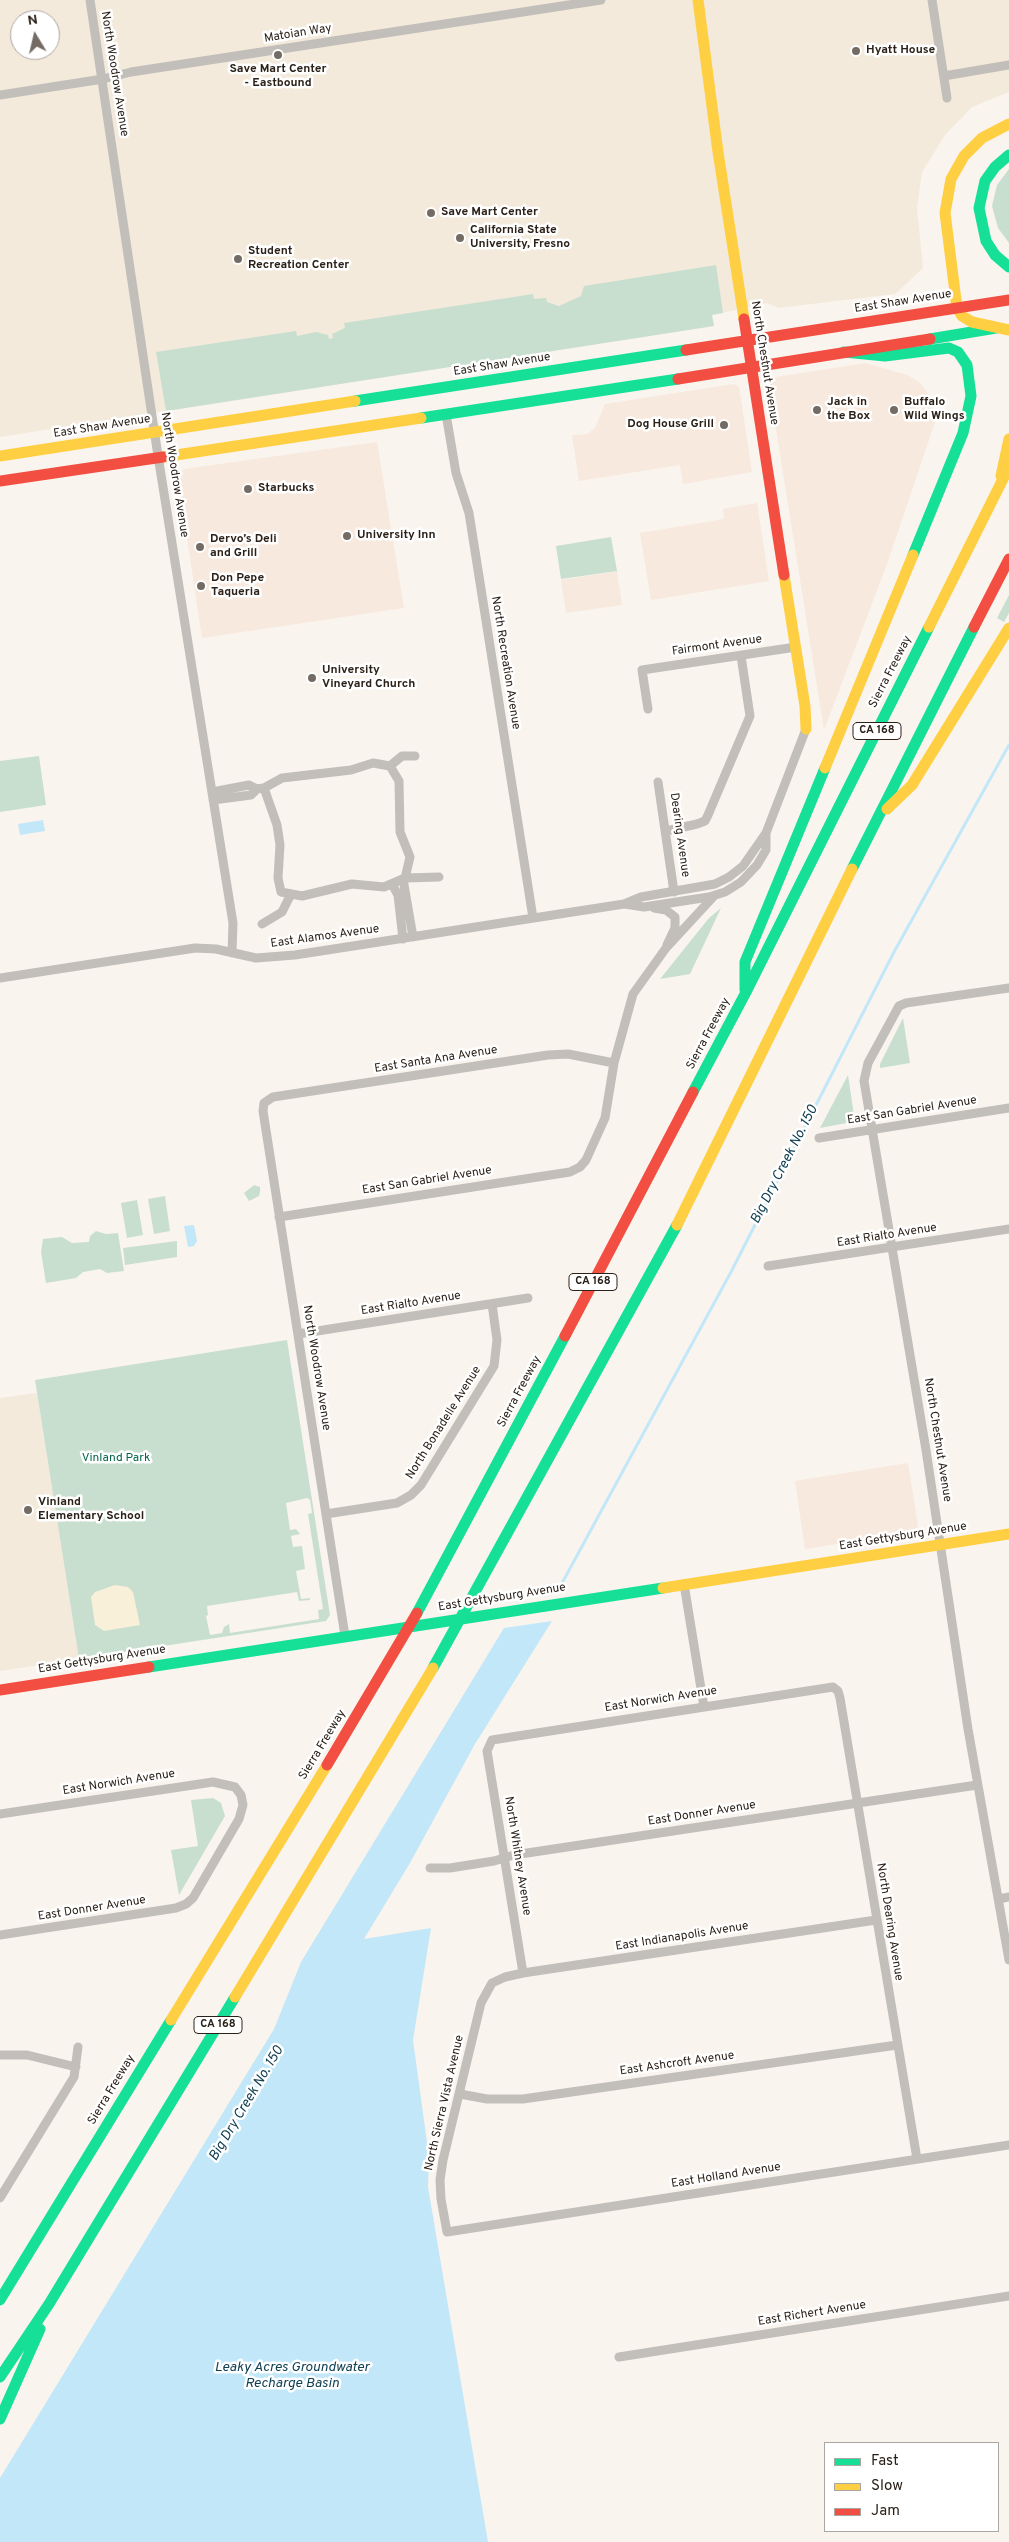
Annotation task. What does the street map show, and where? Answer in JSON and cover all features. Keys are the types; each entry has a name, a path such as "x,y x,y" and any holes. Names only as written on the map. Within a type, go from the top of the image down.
{"main road":[{"name":"North Chestnut Avenue","path":"698,0 718,152 806,712 806,729"},
{"path":"1009,124 990,133 972,147 959,163 949,187 946,224 957,308 962,316 972,322 1009,330"},
{"path":"1009,155 995,167 985,181 979,208 981,226 986,241 996,255 1009,267"},
{"name":"East Shaw Avenue","path":"0,456 1009,300"},
{"path":"0,481 1009,326"},
{"path":"745,994 745,962 963,433 969,408 970,391 967,366 958,352 949,348 935,348 885,356 844,352"},
{"path":"999,486 1009,439"},
{"name":"Sierra Freeway","path":"0,2300 385,1670 442,1569 745,994 1009,467"},
{"name":"CA 168","path":"0,2377 49,2304 432,1671 493,1563 676,1227 1009,560"},
{"path":"879,818 912,785 1009,628"},
{"name":"East Gettysburg Avenue","path":"0,1690 1009,1534"},
{"path":"0,2419 20,2380 49,2304"}],"street":[{"name":"North Woodrow Avenue","path":"90,0 158,456 233,923 232,953"},
{"name":"Matoian Way","path":"0,95 103,79 140,71 600,0"},
{"path":"932,0 947,98"},
{"path":"944,76 1009,65"},
{"name":"North Recreation Avenue","path":"446,414 456,473 469,512 533,918"},
{"name":"Fairmont Avenue","path":"648,709 642,670 796,647"},
{"path":"666,831 697,824 708,816 750,716 741,656"},
{"path":"624,904 641,897 705,887 729,877 742,866 766,833 806,729"},
{"path":"390,766 402,756 415,756"},
{"path":"213,796 249,785 261,789 282,778 350,770 373,763 390,766 399,781 400,832 410,857 404,878 408,938"},
{"name":"Dearing Avenue","path":"658,782 674,892"},
{"path":"261,789 277,825 280,845 278,878 281,892 302,896 352,884 384,887 404,878 439,877"},
{"path":"644,907 714,896 736,886 752,872 766,850 766,833"},
{"path":"392,884 398,895 408,938"},
{"path":"262,924 282,912 291,894"},
{"path":"614,1063 633,994 666,948 714,896"},
{"path":"624,904 663,909 675,917 675,928 666,948"},
{"name":"East Alamos Avenue","path":"0,978 195,948 256,958 286,957 624,904"},
{"name":"North Chestnut Avenue","path":"1009,988 906,1003 899,1006 864,1072 926,1450 977,1785 1009,1960"},
{"name":"East Santa Ana Avenue","path":"264,1103 273,1097 548,1055 568,1054 614,1063"},
{"name":"East San Gabriel Avenue","path":"279,1217 578,1168 585,1162 604,1123 614,1063"},
{"name":"North Woodrow Avenue","path":"264,1103 263,1111 279,1217 346,1636"},
{"name":"East San Gabriel Avenue","path":"819,1138 1009,1108"},
{"name":"East Rialto Avenue","path":"768,1266 1009,1229"},
{"name":"East Rialto Avenue","path":"298,1334 528,1298"},
{"name":"North Bonadelle Avenue","path":"326,1514 397,1503 411,1495 421,1485 494,1366 497,1340 492,1304"},
{"path":"684,1584 704,1706"},
{"name":"East Norwich Avenue","path":"490,1742 498,1738 828,1687 837,1690"},
{"name":"North Dearing Avenue","path":"837,1690 917,2159"},
{"name":"North Whitney Avenue","path":"490,1742 487,1751 523,1973"},
{"name":"East Norwich Avenue","path":"0,1814 204,1782 221,1782 239,1791 243,1805 239,1819 193,1898 186,1904"},
{"name":"East Donner Avenue","path":"430,1868 450,1868 977,1785"},
{"path":"999,1899 1009,1897"},
{"name":"East Donner Avenue","path":"0,1935 176,1908 186,1904"},
{"name":"East Indianapolis Avenue","path":"492,1983 504,1977 523,1973 876,1920"},
{"name":"North Sierra Vista Avenue","path":"447,2232 440,2180 481,2003 492,1983"},
{"name":"East Ashcroft Avenue","path":"460,2094 487,2099 522,2099 897,2045"},
{"path":"0,2198 74,2077 78,2047"},
{"path":"0,2056 27,2055 76,2067"},
{"name":"East Holland Avenue","path":"447,2232 1009,2145"},
{"name":"East Richert Avenue","path":"618,2357 1009,2296"}],"shaded area":[{"name":"California State University, Fresno","path":"0,0 1009,0 1009,92 972,107 945,135 922,172 917,208 923,268 895,294 778,308 768,303 712,315 714,326 0,437"},
{"path":"866,363 907,375 919,382 934,404 935,422 887,564 824,730 769,385 775,377"},
{"path":"734,384 739,387 752,472 683,484 680,465 579,481 572,435 587,434 595,428 605,404"},
{"path":"377,442 404,608 202,638 178,478 184,469"},
{"path":"757,503 769,581 651,600 640,533 724,519 723,509"},
{"path":"617,571 622,605 566,613 561,580"},
{"name":"Vinland Elementary School","path":"37,1393 79,1659 0,1671 0,1398"},
{"path":"908,1463 918,1526 914,1532 805,1549 795,1481"}],"green space":[{"path":"1009,169 1009,243 998,228 992,206 997,185"},
{"path":"716,265 723,313 712,315 714,326 166,411 156,352 296,331 297,336 316,332 328,335 329,339 333,338 332,334 345,328 344,323 533,294 534,299 546,298 547,302 559,306 581,296 584,286"},
{"path":"611,537 617,571 561,579 556,546"},
{"path":"1009,595 1009,613 1004,622 997,618"},
{"path":"39,756 46,805 0,812 0,761"},
{"path":"721,908 690,974 660,979 709,918"},
{"path":"903,1018 910,1063 880,1068 880,1064"},
{"path":"848,1075 854,1115 852,1122 820,1128"},
{"path":"254,1185 260,1187 259,1196 249,1201 244,1193"},
{"path":"165,1196 170,1231 154,1234 148,1199"},
{"path":"137,1200 143,1235 127,1238 121,1203"},
{"path":"96,1231 106,1234 118,1233 124,1271 107,1273 100,1269 83,1272 76,1278 46,1283 41,1252 43,1239 62,1237 72,1243 89,1242 90,1236"},
{"path":"177,1241 177,1257 125,1265 123,1248"},
{"name":"Vinland Park","path":"287,1340 330,1615 326,1621 79,1659 35,1380","holes":["307,1498 310,1500 312,1513 308,1514 323,1609 318,1610 319,1619 230,1633 229,1624 224,1627 222,1633 210,1635 206,1616 208,1615 207,1606 297,1592 299,1601 310,1600 310,1598 301,1599 296,1571 305,1569 302,1546 293,1547 291,1536 300,1534 296,1529 290,1530 286,1503"]},
{"path":"213,1798 221,1803 225,1816 179,1895 171,1850 198,1846 191,1800"}],"sand":[{"path":"115,1585 128,1587 133,1592 140,1625 104,1631 95,1625 91,1597 95,1592"}],"water":[{"path":"43,820 45,831 20,835 18,824"},
{"path":"194,1225 197,1241 194,1246 188,1247 184,1226"},
{"name":"Leaky Acres Groundwater Recharge Basin","path":"552,1621 475,1744 410,1863 364,1939 431,1928 413,2040 429,2157 428,2187 488,2542 0,2542 0,2478 274,2029 301,1962 504,1628"}],"waterway":[{"name":"Big Dry Creek No. 150","path":"561,1585 731,1272 894,952 1009,745"}],"traffic: fast":[{"path":"1009,155 995,167 985,181 979,208 986,241 995,255 1009,267"},
{"path":"930,339 996,328"},
{"path":"844,352 885,356 949,348 958,352 967,365 971,396 963,433 913,555"},
{"path":"355,401 686,350"},
{"path":"421,418 678,379"},
{"path":"693,1092 745,994 929,627"},
{"path":"852,869 974,627"},
{"path":"745,990 745,962 825,768"},
{"path":"433,1668 677,1225"},
{"path":"417,1613 565,1336"},
{"path":"149,1667 663,1588"},
{"path":"0,2377 49,2304 235,1997"},
{"path":"0,2300 171,2020"},
{"path":"0,2419 40,2329"}],"traffic: slow":[{"path":"698,0 718,152 744,319"},
{"path":"1009,124 982,138 964,156 951,179 945,213 957,308 962,316 972,322 1009,330"},
{"path":"0,456 355,401"},
{"path":"163,457 421,418"},
{"path":"1001,476 1009,439"},
{"path":"929,627 1009,467"},
{"path":"825,768 913,555"},
{"path":"784,575 805,706 806,729"},
{"path":"887,809 912,785 1009,628"},
{"path":"677,1225 852,869"},
{"path":"663,1588 1009,1534"},
{"path":"235,1997 433,1668"},
{"path":"171,2020 327,1765"}],"traffic: jam":[{"path":"686,350 1009,300"},
{"path":"744,319 784,575"},
{"path":"678,379 930,339"},
{"path":"0,481 163,457"},
{"path":"974,627 1009,559"},
{"path":"565,1336 693,1092"},
{"path":"327,1765 417,1613"},
{"path":"0,1690 149,1667"}],"place":[{"name":"Hyatt House","path":"856,51"},
{"name":"Save Mart Center - Eastbound","path":"278,55"},
{"name":"Save Mart Center","path":"431,213"},
{"name":"California State University, Fresno","path":"460,238"},
{"name":"Student Recreation Center","path":"238,259"},
{"name":"Jack in the Box","path":"817,410"},
{"name":"Buffalo Wild Wings","path":"894,410"},
{"name":"Dog House Grill","path":"724,425"},
{"name":"Starbucks","path":"248,489"},
{"name":"University Inn","path":"347,536"},
{"name":"Dervo’s Deli and Grill","path":"200,547"},
{"name":"Don Pepe Taqueria","path":"201,586"},
{"name":"University Vineyard Church","path":"312,678"},
{"name":"Vinland Elementary School","path":"28,1510"}]}
